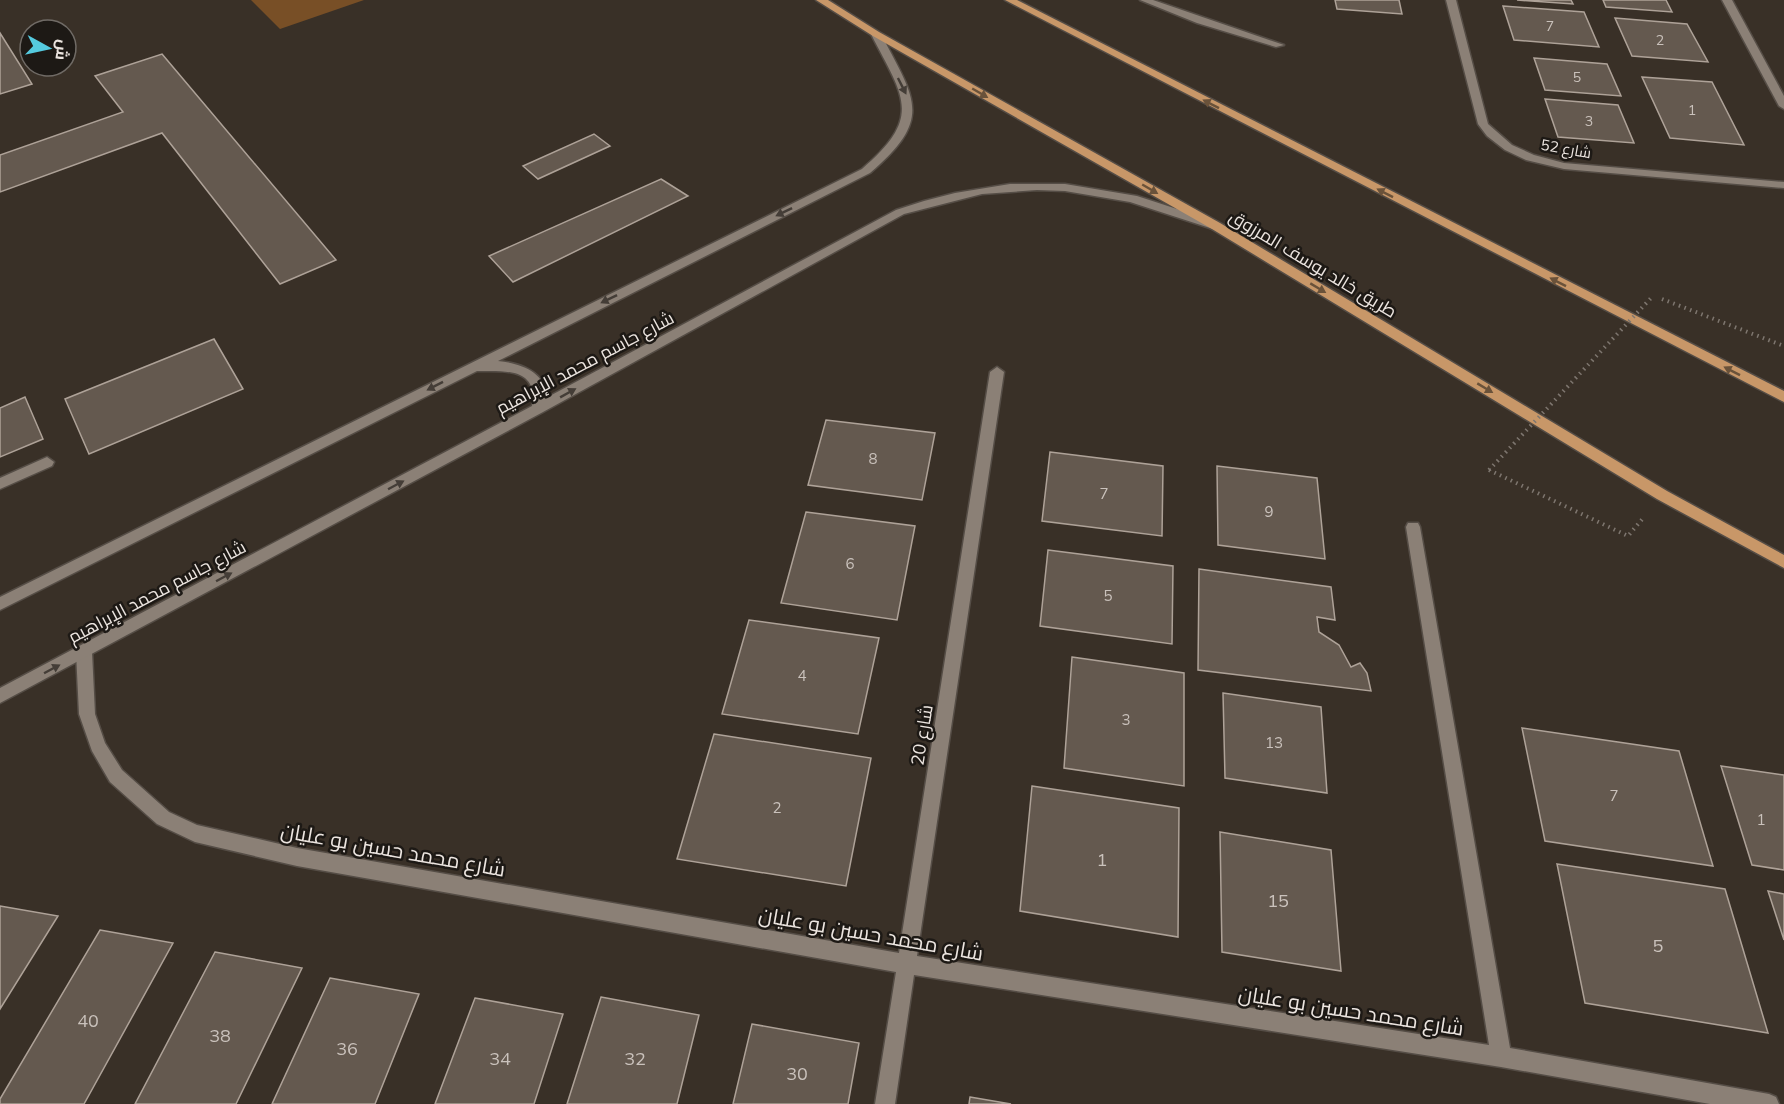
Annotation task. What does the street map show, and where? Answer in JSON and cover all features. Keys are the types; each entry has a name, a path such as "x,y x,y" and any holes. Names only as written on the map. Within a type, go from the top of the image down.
{"main road":[{"name":"طريق خالد يوسف المرزوق","path":"820,0 1216,226 1662,495 1784,562"},
{"path":"1010,0 1784,397"}],"street":[{"path":"1145,0 1170,5 1279,45"},
{"name":"شارع 52","path":"1451,0 1483,124 1493,137 1512,150 1538,160 1564,166 1784,185"},
{"path":"1727,0 1784,106"},
{"path":"0,604 866,171 888,154 903,135 909,116 908,97 876,34"},
{"name":"شارع جاسم محمد الإبراهيم","path":"0,696 538,409 900,212 940,198 984,189 1018,186 1076,188 1122,196 1216,226"},
{"path":"465,370 486,366 506,366 523,371 535,381 540,394 538,409"},
{"name":"شارع 20","path":"885,1104 997,372"},
{"path":"0,484 46,462"},
{"path":"1413,527 1501,1057"},
{"name":"شارع محمد حسين بو عليان","path":"84,652 87,714 98,746 116,776 164,818 195,833 297,857 906,964 1501,1057 1769,1104"}],"path":[{"path":"1628,536 1489,470 1653,296 1784,346"}],"shaded area":[{"path":"251,0 364,0 280,29"}],"building":[{"path":"1335,0 1399,0 1402,14 1337,9"},
{"path":"1517,0 1571,0 1573,4"},
{"path":"1603,0 1666,0 1672,12 1606,7"},
{"path":"1503,6 1584,12 1599,47 1514,40"},
{"path":"1615,18 1687,24 1708,62 1632,56"},
{"path":"0,33 18,62 18,78 28,78 32,84 0,94"},
{"path":"162,54 336,260 280,284 162,133 0,192 0,155 123,112 95,76"},
{"path":"1534,58 1607,64 1621,96 1545,90"},
{"path":"1642,77 1712,82 1744,145 1670,138"},
{"path":"1545,99 1618,105 1634,143 1558,137"},
{"path":"594,134 610,146 538,179 523,166"},
{"path":"661,179 688,196 513,282 489,256"},
{"path":"214,339 243,389 89,454 65,399"},
{"path":"25,397 43,439 0,457 0,408"},
{"path":"826,420 935,433 922,500 808,485"},
{"path":"1050,452 1163,466 1162,536 1042,521"},
{"path":"1217,466 1317,478 1325,559 1218,545"},
{"path":"806,512 915,526 897,620 781,603"},
{"path":"1048,550 1173,566 1172,644 1040,626"},
{"path":"1199,569 1331,587 1335,620 1317,617 1319,632 1339,645 1351,667 1360,663 1367,673 1371,691 1198,670"},
{"path":"749,620 879,638 858,734 722,714"},
{"path":"1072,657 1184,673 1184,786 1064,768"},
{"path":"1223,693 1321,707 1327,793 1225,778"},
{"path":"1522,728 1679,751 1713,866 1545,841"},
{"path":"714,734 871,758 846,886 677,859"},
{"path":"1721,766 1784,775 1784,870 1752,865"},
{"path":"1032,786 1179,808 1178,937 1020,911"},
{"path":"1220,832 1331,850 1341,971 1222,952"},
{"path":"1557,864 1725,889 1768,1033 1585,1003"},
{"path":"1768,891 1784,894 1784,940"},
{"path":"0,906 58,916 0,1009"},
{"path":"100,930 173,943 84,1104 0,1104 0,1099"},
{"path":"215,952 302,968 236,1104 135,1104"},
{"path":"330,978 419,994 375,1104 272,1104"},
{"path":"601,997 699,1015 677,1104 567,1104"},
{"path":"475,998 563,1014 534,1104 435,1104"},
{"path":"752,1024 859,1043 848,1104 733,1104"},
{"path":"970,1097 1011,1104 969,1104"}]}
